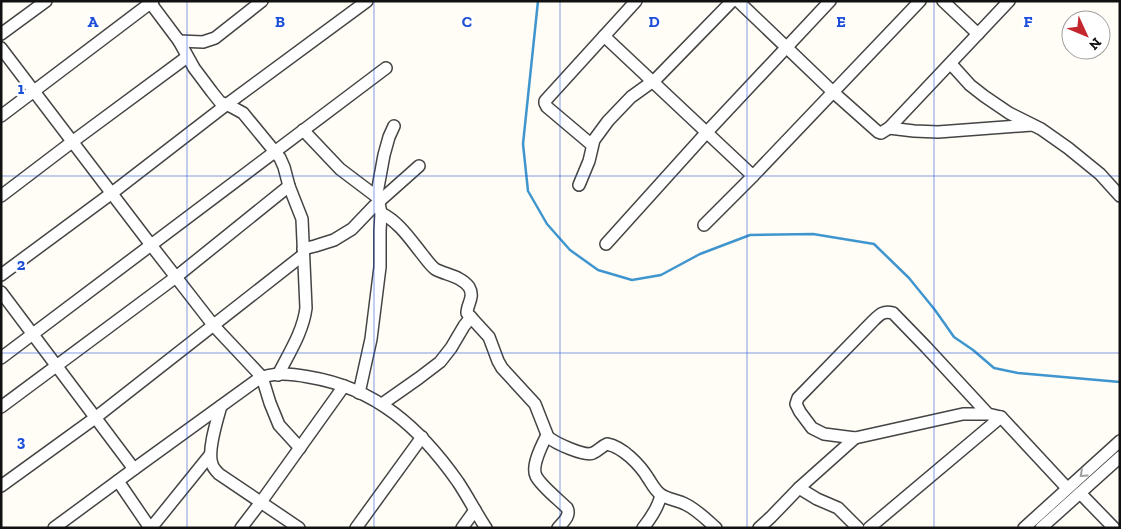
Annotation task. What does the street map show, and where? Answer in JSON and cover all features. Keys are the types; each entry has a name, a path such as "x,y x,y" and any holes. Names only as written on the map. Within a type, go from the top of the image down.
{"street":[{"path":"1,34 46,1"},
{"path":"179,41 203,42 215,38 262,1"},
{"path":"1,275 367,1"},
{"path":"592,145 547,107 546,99 636,1"},
{"path":"580,185 590,162 592,145 597,134 608,120 636,93 653,82 732,1"},
{"path":"738,1 833,92 879,133 884,133 889,128 1009,1"},
{"path":"606,244 707,132 830,1"},
{"path":"704,225 920,1"},
{"path":"943,1 978,34"},
{"path":"1,116 151,2 179,41 198,74 220,102 242,113 283,162 302,219 306,302 305,318 278,375"},
{"path":"604,36 753,176"},
{"path":"1,48 214,326 262,377 279,425 300,448"},
{"path":"1,196 187,56"},
{"path":"951,64 974,89 1009,113 1052,136 1100,174 1120,196"},
{"path":"1,358 386,68"},
{"path":"889,128 946,132 1033,125"},
{"path":"359,393 371,339 380,266 378,186 384,155 394,126"},
{"path":"303,130 336,165 379,204 431,265 438,270 452,275 469,287 472,292 472,298 467,312 489,337 502,368 535,404 550,439 568,448 588,454 594,453 607,444 618,448 642,470 652,486 661,495 686,504 716,528"},
{"path":"1,486 95,418 214,326 303,252 334,240 355,227 369,210 379,204 418,166"},
{"path":"1,408 176,277 290,186"},
{"path":"1,292 134,469"},
{"path":"988,414 893,313 884,312 798,398 796,404 812,428 824,434 855,438 964,414 988,414 1001,417 1066,488"},
{"path":"382,404 440,362 471,317"},
{"path":"54,528 262,377 299,375 344,386 382,404 397,415 422,437 458,482 486,528"},
{"path":"241,528 344,386"},
{"path":"221,406 210,456 213,466 219,474 299,528"},
{"path":"869,528 1001,417"},
{"path":"547,435 536,460 535,473 540,482 567,508 568,515 558,528"},
{"path":"356,528 422,437"},
{"path":"760,528 799,488 855,438"},
{"path":"1024,528 1120,441"},
{"path":"118,481 151,528 210,456"},
{"path":"1041,528 1120,457"},
{"path":"799,488 817,499 838,508 858,528"},
{"path":"1080,493 1114,528"},
{"path":"643,528 653,514 661,495"},
{"path":"462,528 475,510"}],"waterway":[{"path":"538,1 523,144 528,191 547,224 570,250 598,270 632,280 661,275 700,254 750,235 813,234 874,244 909,278 954,337 994,368 1018,373 1120,382"}]}
